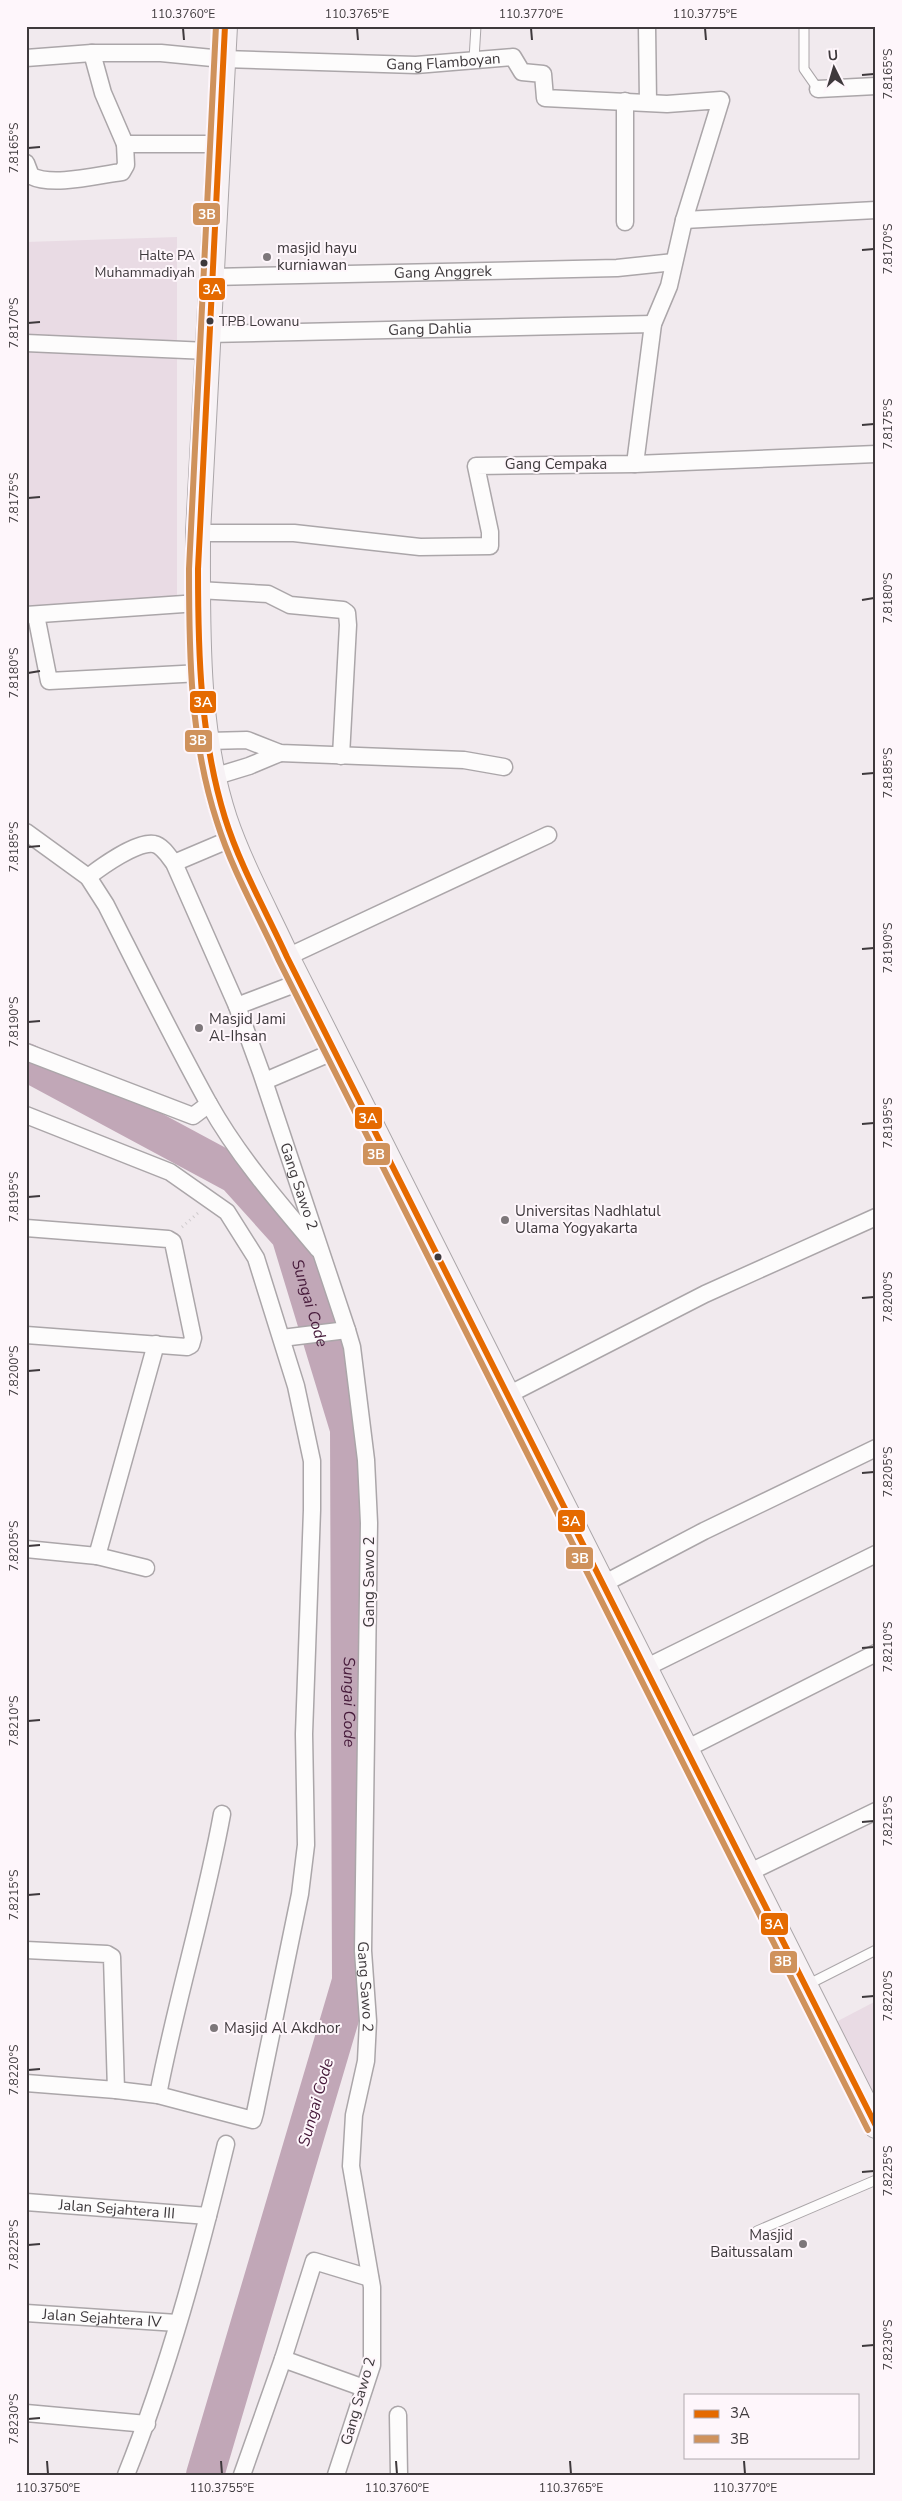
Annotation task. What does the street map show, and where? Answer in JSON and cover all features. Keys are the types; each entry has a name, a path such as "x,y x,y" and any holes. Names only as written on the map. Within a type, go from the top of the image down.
{"main road":[{"path":"225,26 198,533 201,673 213,777 233,838 287,957 875,2122"}],"street":[{"path":"647,26 648,102"},
{"name":"Gang Flamboyan","path":"26,58 92,53 160,53 223,59 416,65 513,57 522,72 543,74 545,98 667,104 721,100 684,220"},
{"path":"26,163 31,176 39,180 52,181 122,172 126,165 125,144 103,93 92,53"},
{"path":"818,89 876,86"},
{"path":"625,101 625,222"},
{"path":"125,144 219,144"},
{"path":"876,210 684,220 669,286 653,324 635,464 876,454"},
{"name":"Gang Anggrek","path":"212,277 617,268 674,262"},
{"name":"Gang Dahlia","path":"26,343 208,342 653,324"},
{"name":"Gang Cempaka","path":"198,533 294,532 420,547 490,546 490,532 476,466 635,464"},
{"path":"201,673 49,681 31,615 198,597 268,594 290,605 343,610 347,613 348,625 341,756"},
{"path":"208,741 247,740 280,752 464,760 504,768"},
{"path":"213,777 249,766 280,752"},
{"path":"26,832 88,877 106,905 209,1104 233,1141 279,1202 323,1255"},
{"path":"287,957 548,835"},
{"path":"88,877 112,859 151,844 161,848 174,863 233,838"},
{"name":"Gang Sawo 2","path":"174,863 237,1006 265,1081 323,1255 340,1331 353,1356 366,1460 369,1523 363,1951 368,2021 366,2061 354,2115 351,2166 370,2278 373,2320 372,2365 336,2475"},
{"path":"237,1006 300,982"},
{"path":"265,1081 334,1051"},
{"path":"26,1052 193,1116 209,1104"},
{"path":"26,1115 170,1172 227,1212 256,1258 288,1337 312,1461 304,1734 306,1845 300,1894 253,2120 158,2095 26,2083"},
{"path":"508,1395 705,1294 876,1217"},
{"path":"26,1228 168,1239 175,1245 192,1341 187,1347 26,1335"},
{"path":"288,1337 340,1331"},
{"path":"97,1556 156,1344"},
{"path":"603,1584 704,1531 876,1448"},
{"path":"26,1549 97,1556 146,1568"},
{"path":"645,1668 876,1554"},
{"path":"686,1749 876,1653"},
{"path":"748,1873 876,1811"},
{"path":"158,2095 171,2026 215,1855 222,1814"},
{"path":"26,1950 107,1954 112,1957 116,2090"},
{"path":"126,2475 147,2424 208,2216 226,2144"},
{"name":"Jalan Sejahtera III","path":"26,2202 208,2216"},
{"path":"242,2475 283,2359 314,2261 370,2278"},
{"name":"Jalan Sejahtera IV","path":"26,2313 177,2323"},
{"path":"283,2359 364,2388"},
{"path":"26,2413 147,2424"},
{"path":"398,2415 399,2475"}],"lane":[{"path":"474,59 476,26"},
{"path":"804,26 804,69 818,89"},
{"path":"806,1986 876,1950"},
{"path":"757,2231 876,2180"}],"path":[{"path":"168,1239 212,1201"}],"shaded area":[{"path":"177,237 177,598 26,608 26,242"},
{"path":"876,2001 876,2101 834,2023"}],"waterway":[{"name":"Sungai Code","path":"26,1062 236,1175 290,1235 349,1429 351,1981 205,2475"}],"transit line":[{"name":"3B","path":"216,26 189,569 191,665 196,728 201,760 217,822 238,875 279,961 868,2130"},
{"name":"3A","path":"225,26 198,569 200,663 205,726 210,757 225,818 246,871 287,957 876,2126"}],"place":[{"name":"masjid hayu kurniawan","path":"267,257"},
{"name":"Halte PA Muhammadiyah","path":"204,263"},
{"name":"TPB Lowanu","path":"210,321"},
{"name":"Masjid Jami Al-Ihsan","path":"199,1028"},
{"name":"Universitas Nadhlatul Ulama Yogyakarta","path":"505,1220"},
{"name":"Masjid Al Akdhor","path":"214,2028"},
{"name":"Masjid Baitussalam","path":"803,2244"}]}
